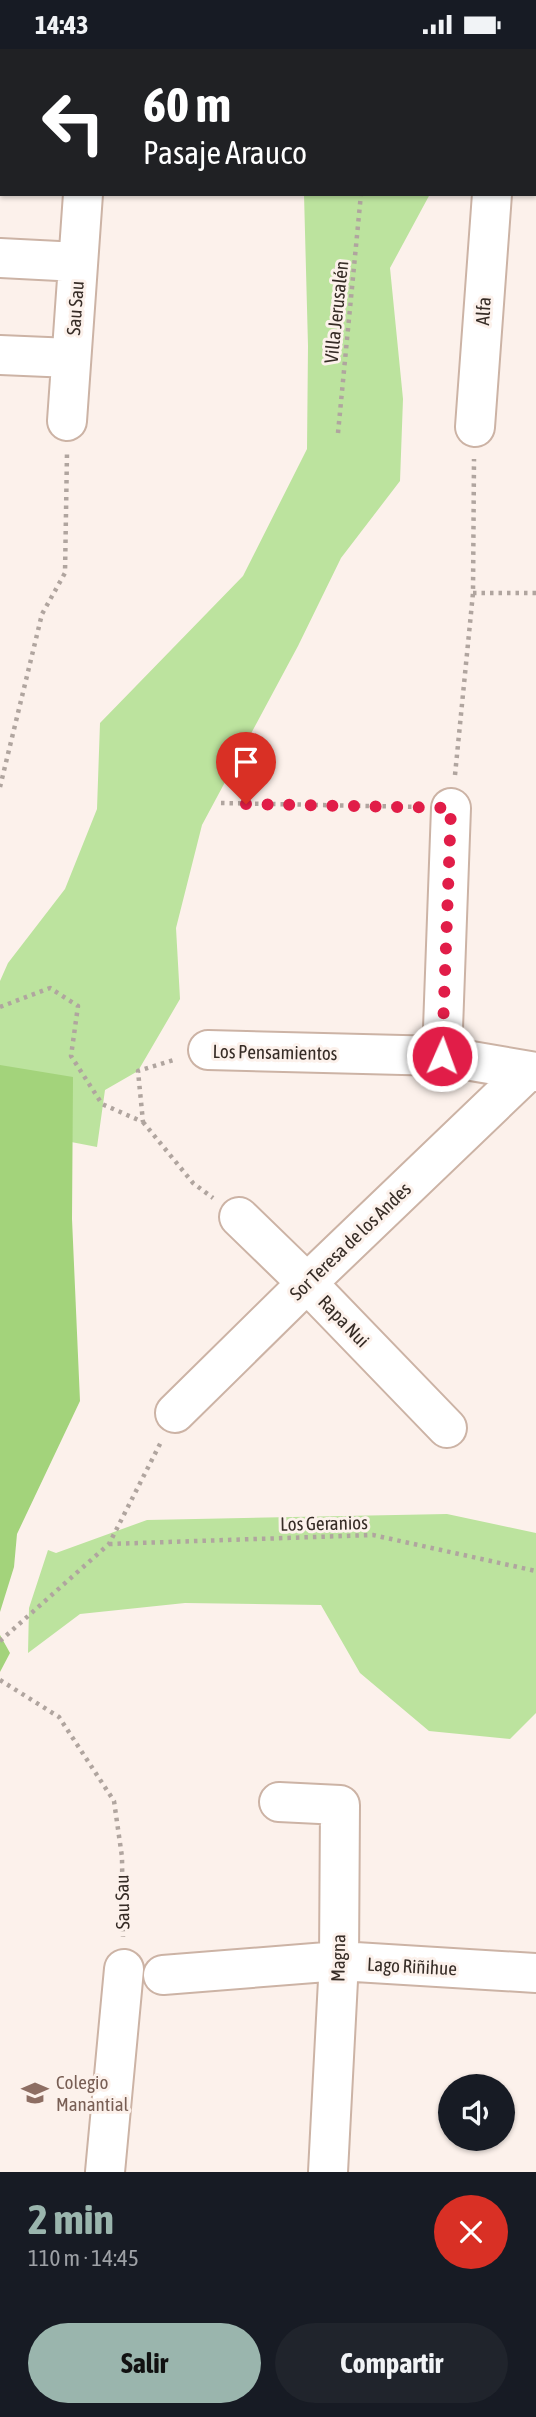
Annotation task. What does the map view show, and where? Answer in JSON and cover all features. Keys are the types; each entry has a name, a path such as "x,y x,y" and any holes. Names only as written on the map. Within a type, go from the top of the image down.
{"street":[{"name":"Sau Sau","path":"67,421 83,196"},
{"name":"Alfa","path":"475,427 492,196"},
{"path":"0,258 78,262"},
{"path":"0,355 71,359"},
{"path":"442,1056 451,808"},
{"name":"Los Pensamientos","path":"208,1050 442,1056 532,1072"},
{"name":"Sor Teresa de los Andes","path":"175,1413 307,1283 532,1072"},
{"name":"Rapa Nui","path":"239,1217 447,1428"},
{"name":"Magna","path":"279,1803 340,1805 339,1961 328,2172"},
{"name":"Lago Riñihue","path":"163,1975 339,1961 536,1973"},
{"path":"105,2172 124,1969"}],"path":[{"name":"Villa Jerusalén","path":"338,433 361,196"},
{"path":"0,787 42,614 65,573 67,421"},
{"path":"221,803 451,808 473,593 475,427"},
{"path":"473,593 536,593"},
{"path":"0,1007 50,988 78,1006 71,1056 102,1104 143,1122 193,1183 239,1217"},
{"name":"Los Pensamientos","path":"143,1122 138,1071 208,1050"},
{"path":"0,1641 109,1544 175,1413"},
{"name":"Los Geranios","path":"109,1544 373,1535 536,1570"},
{"name":"Sau Sau","path":"0,1680 59,1717 114,1801 122,1857 124,1969"}],"green space":[{"path":"304,196 429,196 390,268 403,399 400,481 341,558 298,646 202,825 176,928 180,999 138,1071 105,1090 97,1147 35,1135 0,1116 0,981 8,963 65,889 97,809 100,723 243,576 307,449 308,346"},
{"path":"0,1065 73,1077 72,1219 80,1401 17,1534 14,1567 0,1612"},
{"path":"447,1514 536,1533 536,1713 510,1739 429,1731 360,1673 321,1605 185,1603 80,1614 28,1653 29,1608 48,1550 56,1553 147,1520"},
{"path":"0,1635 10,1653 0,1672"}],"place":[{"name":"Colegio Manantial","path":"35,2093"}],"route":[{"path":"246,804 451,808 442,1056"}]}
